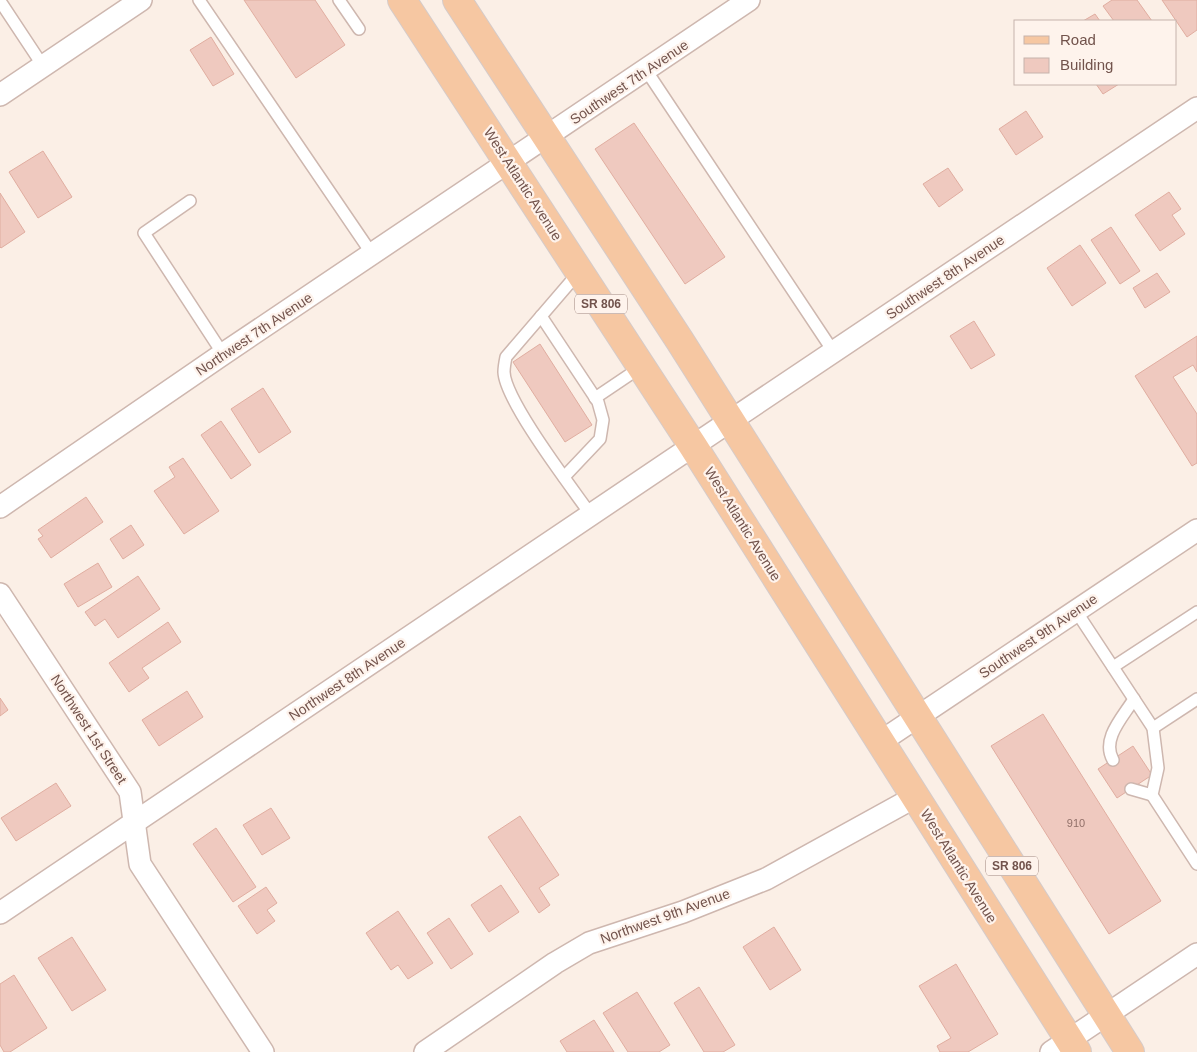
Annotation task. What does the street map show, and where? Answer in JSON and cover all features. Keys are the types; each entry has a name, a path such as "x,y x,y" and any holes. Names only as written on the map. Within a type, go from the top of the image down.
{"main road":[{"name":"West Atlantic Avenue","path":"402,0 693,446 915,798 1066,1048"},
{"name":"SR 806","path":"457,0 680,341 1130,1052"}],"street":[{"path":"0,96 141,0"},
{"name":"Southwest 7th Avenue","path":"508,162 750,0"},
{"name":"Southwest 8th Avenue","path":"693,446 1197,108"},
{"name":"Northwest 7th Avenue","path":"0,507 508,162"},
{"name":"Northwest 8th Avenue","path":"0,913 693,446"},
{"name":"Southwest 9th Avenue","path":"880,742 1197,530"},
{"name":"Northwest 1st Street","path":"0,594 130,792 140,864 263,1052"},
{"name":"Northwest 9th Avenue","path":"425,1052 555,963 589,943 683,912 766,879 915,798"},
{"path":"1066,1048 1106,1015 1197,954"}],"lane":[{"path":"199,0 372,254"},
{"path":"339,0 359,29"},
{"path":"0,1 43,66"},
{"path":"646,70 833,351"},
{"path":"190,201 144,233 223,354"},
{"path":"580,271 506,357 504,373 511,396 591,515"},
{"path":"541,316 595,398 603,420 600,439 564,477"},
{"path":"595,398 642,366"},
{"path":"1076,611 1153,728 1158,768 1152,795"},
{"path":"1113,667 1197,612"},
{"path":"1112,760 1108,751 1110,738 1134,699"},
{"path":"1153,728 1197,699"},
{"path":"1131,789 1152,795 1197,864"}],"building":[{"path":"244,0 315,0 345,45 296,78"},
{"path":"1112,0 1137,0 1151,20 1113,20 1103,6"},
{"path":"1162,0 1197,0 1197,30 1187,37"},
{"path":"1095,14 1099,20 1085,20"},
{"path":"211,37 234,74 213,86 190,50"},
{"path":"1097,85 1117,85 1103,94"},
{"path":"1026,111 1043,137 1016,155 999,129"},
{"path":"634,123 725,257 685,284 595,149"},
{"path":"43,151 72,197 38,218 9,172"},
{"path":"948,168 963,190 939,207 923,184"},
{"path":"1169,192 1181,209 1172,215 1185,234 1160,251 1135,215"},
{"path":"0,193 25,232 1,248 0,247"},
{"path":"1111,227 1140,271 1120,284 1091,240"},
{"path":"1080,245 1106,283 1072,306 1047,268"},
{"path":"1157,273 1170,292 1145,308 1133,288"},
{"path":"974,321 995,355 971,369 950,336"},
{"path":"1197,336 1197,372 1193,365 1173,377 1197,414 1197,463 1192,466 1135,376"},
{"path":"540,344 592,425 565,442 513,362"},
{"path":"263,388 291,432 259,453 231,409"},
{"path":"221,421 251,465 231,479 201,435"},
{"path":"183,458 219,511 184,534 154,491 175,477 169,467"},
{"path":"86,497 103,522 51,558 38,539 43,536 38,530"},
{"path":"131,525 144,545 123,559 110,539"},
{"path":"98,563 112,587 78,607 64,584"},
{"path":"138,576 160,609 118,638 105,619 95,626 85,612"},
{"path":"168,622 181,642 142,668 149,678 129,692 109,663"},
{"path":"187,691 203,717 159,746 142,720"},
{"path":"0,698 8,710 0,716"},
{"path":"1043,714 1161,901 1109,934 991,746"},
{"path":"1133,746 1152,775 1117,798 1098,769"},
{"path":"56,783 71,806 16,841 1,818"},
{"path":"271,808 290,838 262,855 243,825"},
{"path":"520,816 559,875 539,888 550,905 539,913 488,837"},
{"path":"216,828 256,887 233,902 193,844"},
{"path":"501,885 519,912 489,932 471,905"},
{"path":"266,887 277,903 267,910 275,921 257,934 238,906"},
{"path":"398,911 433,963 408,979 398,965 391,970 366,933"},
{"path":"449,918 473,954 451,969 427,933"},
{"path":"774,927 801,970 770,990 743,947"},
{"path":"72,937 106,990 72,1011 38,958"},
{"path":"956,964 998,1034 968,1052 940,1052 937,1046 951,1038 919,986"},
{"path":"14,975 47,1028 10,1052 4,1052 0,1045 0,984"},
{"path":"699,987 735,1045 723,1052 704,1052 674,1003"},
{"path":"637,992 670,1045 659,1052 628,1052 603,1013"},
{"path":"594,1020 614,1052 567,1052 560,1041"}]}
